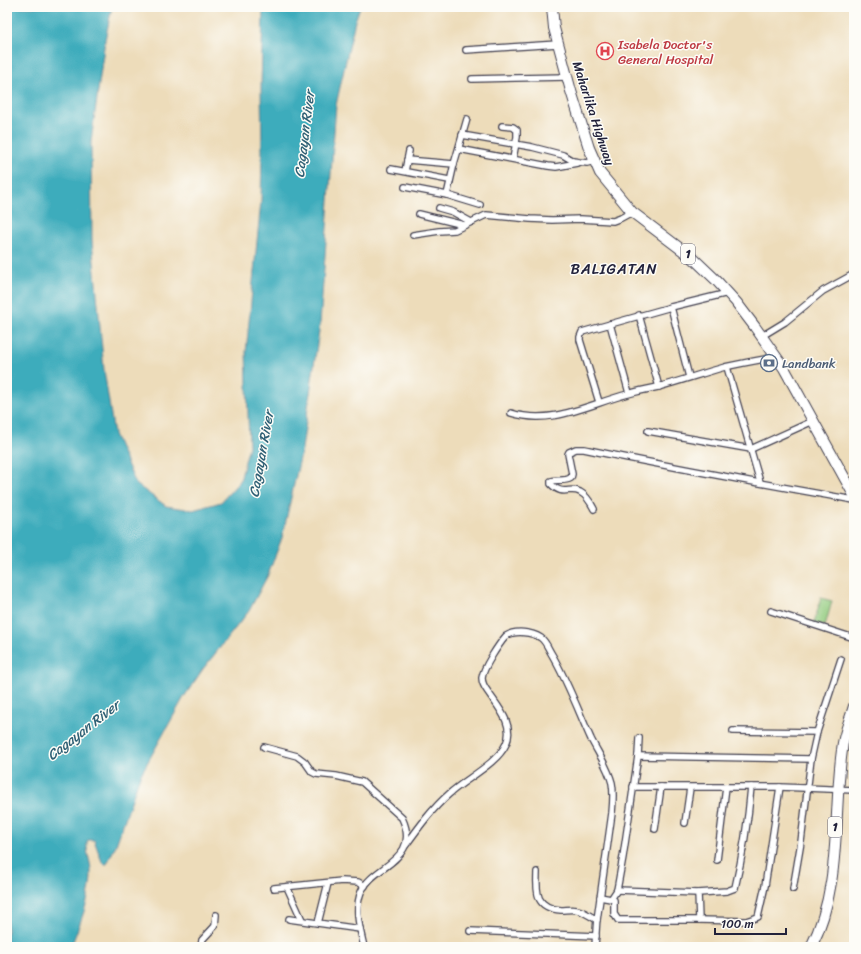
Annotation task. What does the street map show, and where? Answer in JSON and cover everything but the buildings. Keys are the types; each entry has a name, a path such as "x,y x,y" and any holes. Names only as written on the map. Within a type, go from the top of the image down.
{"highway":[{"name":"Maharlika Highway","path":"552,7 554,28 567,77 594,161 600,173 632,212 694,259 728,293 762,336 814,421 854,495"},
{"name":"1","path":"811,947 818,933 831,886 842,748 854,706"}],"street":[{"path":"466,50 558,44"},
{"path":"472,79 567,77"},
{"path":"447,195 449,180 467,119"},
{"path":"502,126 513,127 517,130 513,158"},
{"path":"462,135 532,146 563,155 573,161 587,163 594,161"},
{"path":"459,150 556,166 579,162"},
{"path":"405,171 409,151"},
{"path":"407,160 454,164"},
{"path":"391,169 449,180"},
{"path":"405,188 447,195 480,205"},
{"path":"439,208 453,212 471,222"},
{"path":"413,235 455,230 486,215 530,219 581,219 613,221 632,212"},
{"path":"419,214 464,225"},
{"path":"762,336 785,322 823,291 854,274"},
{"path":"599,402 580,337 582,332 640,315 728,293"},
{"path":"671,307 689,377"},
{"path":"640,315 659,387"},
{"path":"610,324 629,394"},
{"path":"511,413 527,418 565,414 599,402 659,387 689,377 727,367 776,357"},
{"path":"727,367 760,482"},
{"path":"648,431 750,449 814,421"},
{"path":"594,509 587,498 580,492 574,490 563,491 556,488 551,482 553,480 564,481 571,478 572,474 568,454 574,449 584,449 691,471 760,482 854,500"},
{"path":"771,610 854,638"},
{"path":"364,947 360,929 358,903 365,886 396,859 435,808 449,794 484,768 502,752 507,744 509,736 508,726 483,684 483,675 488,664 506,636 516,633 525,633 536,636 545,642 568,685 612,782 612,813 597,920"},
{"path":"793,889 801,842 811,759 817,732 841,659"},
{"path":"733,731 817,732"},
{"path":"612,898 617,890 638,756 639,738"},
{"path":"264,747 297,756 305,762 312,772 316,774 336,776 362,782 402,818 407,835 406,845"},
{"path":"638,756 811,759"},
{"path":"633,787 808,787 854,790"},
{"path":"655,829 661,787"},
{"path":"717,860 726,787"},
{"path":"617,890 698,893 727,891 735,888 745,841 751,787"},
{"path":"612,898 614,902 614,914 618,920 746,921 758,917 765,886 780,787"},
{"path":"685,823 690,788"},
{"path":"537,872 537,894 543,904 552,909 578,910 597,920"},
{"path":"274,888 351,881 358,882 365,886"},
{"path":"318,923 328,883"},
{"path":"287,887 302,920"},
{"path":"698,893 699,920"},
{"path":"600,897 612,898"},
{"path":"201,947 202,940 215,926 216,915"},
{"path":"595,947 597,917 597,920"},
{"path":"289,919 360,929"},
{"path":"470,930 596,936"}],"green space":[{"path":"821,598 832,601 825,626 814,623"}],"water":[{"name":"Cagayan River","path":"7,7 112,7 105,40 91,142 92,240 104,370 114,434 136,484 166,506 193,510 221,502 240,481 249,446 246,352 261,201 263,7 360,7 355,21 336,105 320,324 302,449 282,538 268,575 249,611 203,669 184,697 140,776 116,845 107,864 102,862 94,840 88,840 87,849 91,869 90,889 85,909 71,947 7,947"}],"place":[{"name":"Isabela Doctor's General Hospital","path":"605,51"},
{"name":"Landbank","path":"769,363"}],"district":[{"name":"BALIGATAN","path":"614,269"}]}
